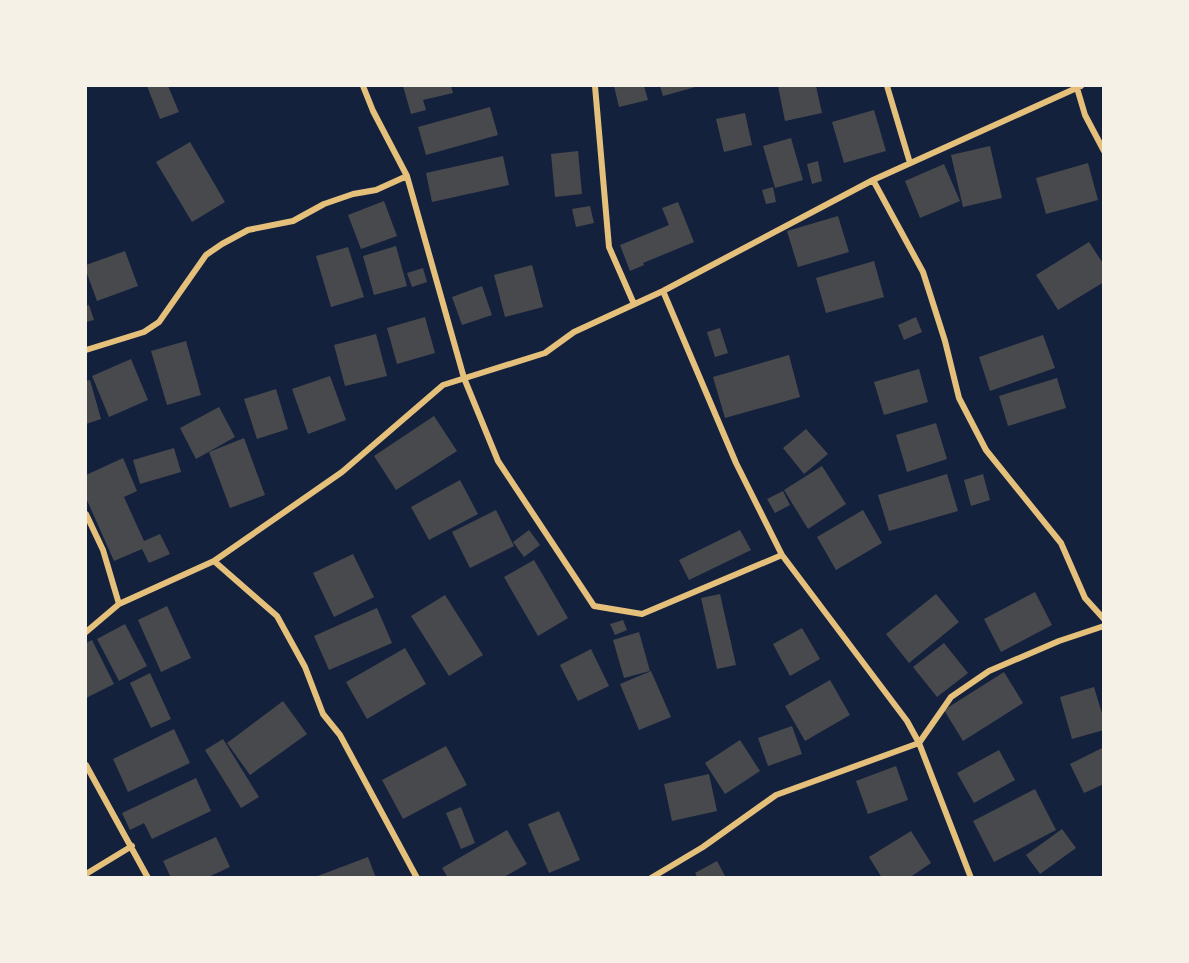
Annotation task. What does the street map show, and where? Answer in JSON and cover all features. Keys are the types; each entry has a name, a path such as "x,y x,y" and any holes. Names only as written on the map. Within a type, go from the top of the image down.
{"street":[{"path":"363,86 406,176 464,378 498,461 594,606 642,614 782,555"},
{"path":"596,86 609,247 634,304"},
{"path":"887,86 910,163"},
{"path":"86,632 119,604 214,561 342,472 442,385 545,353 574,332 663,291 873,180 1079,87 1085,116 1104,151"},
{"path":"86,350 144,332 159,322 206,255 222,243 248,230 293,221 324,204 353,194 376,190 406,176"},
{"path":"873,180 923,272 945,340 959,398 986,450 1061,543 1085,598 1104,619"},
{"path":"663,291 736,463 782,555 907,721 918,743 971,878"},
{"path":"86,514 103,550 119,604"},
{"path":"214,561 277,616 305,666 323,714 340,735 417,878"},
{"path":"651,878 703,847 776,795 918,743 951,697 989,671 1059,641 1104,626"},
{"path":"86,765 148,878"},
{"path":"86,874 132,846"}],"building":[{"path":"147,86 168,86 179,112 160,119"},
{"path":"403,86 451,86 453,93 423,100 426,110 411,114"},
{"path":"614,86 644,86 648,100 619,107"},
{"path":"660,86 699,86 663,96"},
{"path":"778,86 816,86 822,113 785,121"},
{"path":"490,107 498,135 426,155 418,127"},
{"path":"874,110 886,151 844,163 832,122"},
{"path":"745,113 752,145 724,152 716,119"},
{"path":"791,138 803,180 775,188 763,146"},
{"path":"190,142 225,202 192,222 156,162"},
{"path":"990,146 1002,198 963,207 951,155"},
{"path":"578,151 582,194 555,197 551,154"},
{"path":"503,156 509,185 432,202 426,173"},
{"path":"818,161 822,181 812,184 807,164"},
{"path":"1088,163 1098,200 1046,214 1036,178"},
{"path":"944,164 960,201 920,218 905,181"},
{"path":"773,187 776,202 766,204 762,190"},
{"path":"384,201 397,236 361,249 348,215"},
{"path":"678,202 694,242 643,263 644,265 630,271 620,245 669,225 662,208"},
{"path":"590,206 594,223 576,227 572,209"},
{"path":"838,216 849,252 798,267 787,231"},
{"path":"1089,242 1104,265 1104,282 1058,310 1036,275"},
{"path":"396,246 407,286 374,295 363,256"},
{"path":"348,247 364,297 331,307 316,256"},
{"path":"125,251 138,286 97,301 86,265"},
{"path":"874,261 884,297 826,313 816,278"},
{"path":"532,265 543,307 505,317 494,275"},
{"path":"423,268 427,282 412,287 407,273"},
{"path":"482,286 492,315 462,325 452,297"},
{"path":"89,305 94,320 86,322 86,306"},
{"path":"425,317 435,353 397,364 387,328"},
{"path":"916,317 922,332 904,340 898,325"},
{"path":"720,328 728,353 715,357 707,332"},
{"path":"376,334 387,376 345,386 334,345"},
{"path":"1043,335 1055,368 990,391 979,357"},
{"path":"186,341 201,395 167,405 151,351"},
{"path":"789,355 800,397 725,418 713,377"},
{"path":"131,359 148,400 109,417 92,376"},
{"path":"919,369 928,402 884,415 874,382"},
{"path":"330,376 346,420 308,434 292,389"},
{"path":"1057,378 1066,408 1008,426 999,396"},
{"path":"90,380 101,419 86,424 86,381"},
{"path":"276,389 288,429 257,439 244,399"},
{"path":"219,407 235,437 196,459 180,428"},
{"path":"434,416 457,451 396,490 374,456"},
{"path":"936,423 947,459 907,472 896,435"},
{"path":"806,429 828,454 804,474 783,448"},
{"path":"244,438 265,495 230,508 209,452"},
{"path":"174,448 181,472 140,484 133,460"},
{"path":"123,458 137,491 124,497 144,541 160,534 170,554 149,563 142,549 114,561 86,498 86,475"},
{"path":"822,466 846,504 808,529 784,490"},
{"path":"947,474 958,511 889,531 878,495"},
{"path":"983,474 990,500 971,506 964,480"},
{"path":"460,480 478,514 429,540 411,507"},
{"path":"783,491 790,505 775,513 767,499"},
{"path":"496,510 514,546 470,568 452,532"},
{"path":"863,510 882,543 836,570 817,537"},
{"path":"529,530 540,545 524,557 513,542"},
{"path":"740,530 751,550 689,580 679,560"},
{"path":"353,554 374,597 334,617 313,573"},
{"path":"534,560 568,618 538,636 504,577"},
{"path":"1035,592 1052,625 1001,652 984,619"},
{"path":"720,594 736,665 717,669 701,598"},
{"path":"936,594 959,622 909,663 886,634"},
{"path":"445,595 483,655 449,676 411,616"},
{"path":"167,606 191,658 161,672 138,620"},
{"path":"377,608 392,643 329,670 314,636"},
{"path":"623,620 627,630 615,635 610,624"},
{"path":"125,624 147,666 119,681 97,639"},
{"path":"802,628 820,659 790,676 773,644"},
{"path":"639,632 650,671 624,678 613,640"},
{"path":"92,640 114,684 86,698 86,643"},
{"path":"944,643 968,673 937,697 913,667"},
{"path":"405,648 426,684 367,719 346,682"},
{"path":"591,649 609,686 578,701 560,665"},
{"path":"651,671 671,717 639,730 620,684"},
{"path":"1004,672 1023,703 963,741 944,710"},
{"path":"150,673 171,719 151,728 130,683"},
{"path":"830,680 850,715 805,741 785,706"},
{"path":"1094,687 1104,720 1104,730 1072,739 1060,697"},
{"path":"283,701 307,734 250,775 227,743"},
{"path":"792,726 802,754 768,766 758,738"},
{"path":"174,729 190,763 128,792 113,759"},
{"path":"223,739 259,797 241,808 205,750"},
{"path":"740,740 760,771 725,794 705,763"},
{"path":"446,746 467,785 403,819 382,780"},
{"path":"1104,747 1104,784 1084,793 1070,764"},
{"path":"999,750 1015,780 974,803 957,773"},
{"path":"896,766 908,800 868,814 856,781"},
{"path":"709,774 717,811 672,821 664,784"},
{"path":"196,778 211,811 152,839 144,823 130,830 122,813"},
{"path":"1035,789 1056,830 994,862 973,821"},
{"path":"461,807 475,843 461,849 446,813"},
{"path":"559,811 580,860 549,873 528,824"},
{"path":"1062,829 1076,848 1040,874 1026,855"},
{"path":"507,830 527,864 502,878 448,878 442,868"},
{"path":"911,831 931,863 909,878 882,878 869,857"},
{"path":"216,837 230,867 206,878 171,878 163,861"},
{"path":"368,857 376,878 315,878 315,877"},
{"path":"717,861 726,878 698,878 695,873"}]}
